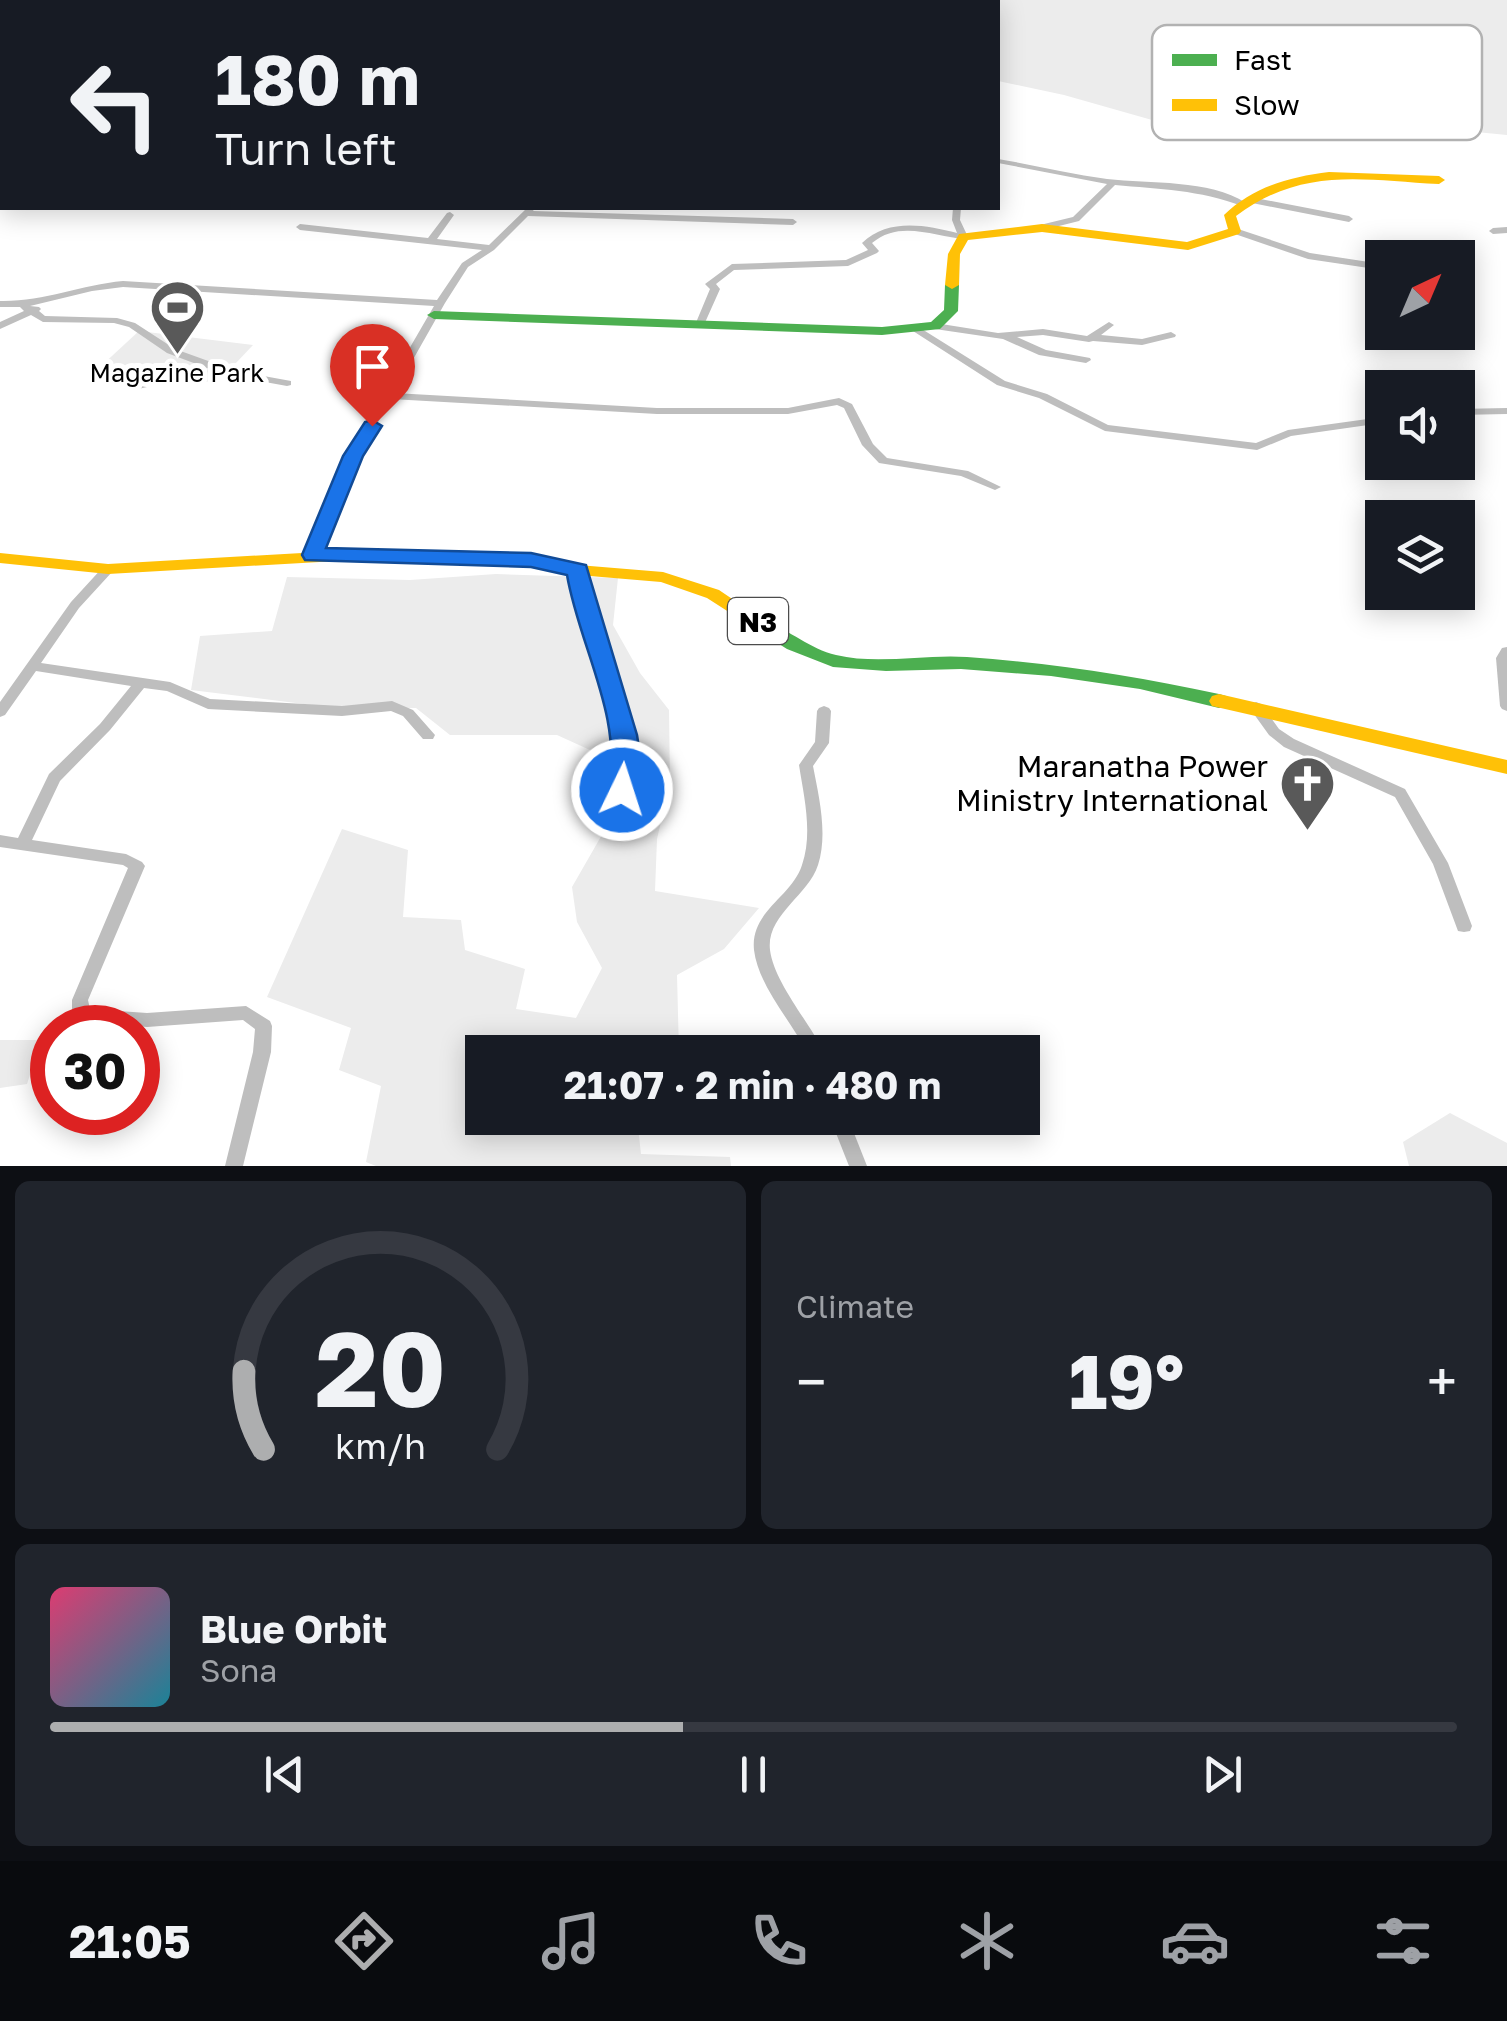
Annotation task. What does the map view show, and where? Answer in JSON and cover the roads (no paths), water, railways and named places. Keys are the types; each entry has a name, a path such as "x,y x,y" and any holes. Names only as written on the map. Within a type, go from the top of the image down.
{"street":[{"path":"1000,162 1113,182 1184,191 1214,190 1246,202 1349,219"},
{"path":"1235,230 1230,214 1265,185 1284,180 1439,180"},
{"path":"700,325 715,289 710,284 732,267 848,263 874,251 867,243 874,235 893,230 923,228 964,237 1044,228 1076,219 1113,182"},
{"path":"313,555 353,456 437,309 466,265 491,248 529,210 793,222"},
{"path":"957,210 956,220 964,237"},
{"path":"431,241 450,215"},
{"path":"300,227 491,248"},
{"path":"1044,228 1179,248 1204,244 1235,230 1308,256 1365,265"},
{"path":"1493,231 1507,230"},
{"path":"926,327 951,311 954,254 964,237"},
{"path":"0,326 29,308 98,284 123,284 700,325 827,330 926,327 1006,336 1042,332 1142,342 1172,334"},
{"path":"0,304 29,308 44,319 114,320 132,325 171,351 234,374"},
{"path":"1095,338 1109,326"},
{"path":"926,327 1001,384 1043,396 1105,428 1257,447 1288,432 1365,422"},
{"path":"1006,336 1044,353 1086,360"},
{"path":"138,386 197,373 234,374 286,383"},
{"path":"390,396 657,412 788,410 838,402 848,406 868,445 883,461 964,473 995,486"},
{"path":"1475,412 1507,412"},
{"name":"N3","path":"0,558 108,569 313,555 531,560 578,570 629,573 713,594 793,645 833,661 886,666 961,663 1052,670 1256,708 1507,767"},
{"path":"0,712 75,605 108,569"},
{"path":"578,570 584,608 624,735 628,761 622,790"},
{"path":"1507,651 1503,658 1507,706"},
{"path":"33,666 170,687 208,704 342,711 392,706 408,714 428,735"},
{"path":"23,843 54,778 140,683"},
{"path":"1256,708 1288,743 1400,794 1440,864 1464,926"},
{"path":"806,1035 762,950 768,920 804,879 810,866 814,840 806,765 822,744 824,711"},
{"path":"0,841 126,860 137,866 80,1000 85,1016 147,1020 246,1013 264,1026 262,1052 234,1166"},
{"path":"845,1135 858,1166"}],"place":[{"name":"Magazine Park","path":"177,357"},
{"name":"Maranatha Power Ministry International","path":"1307,832"}]}
